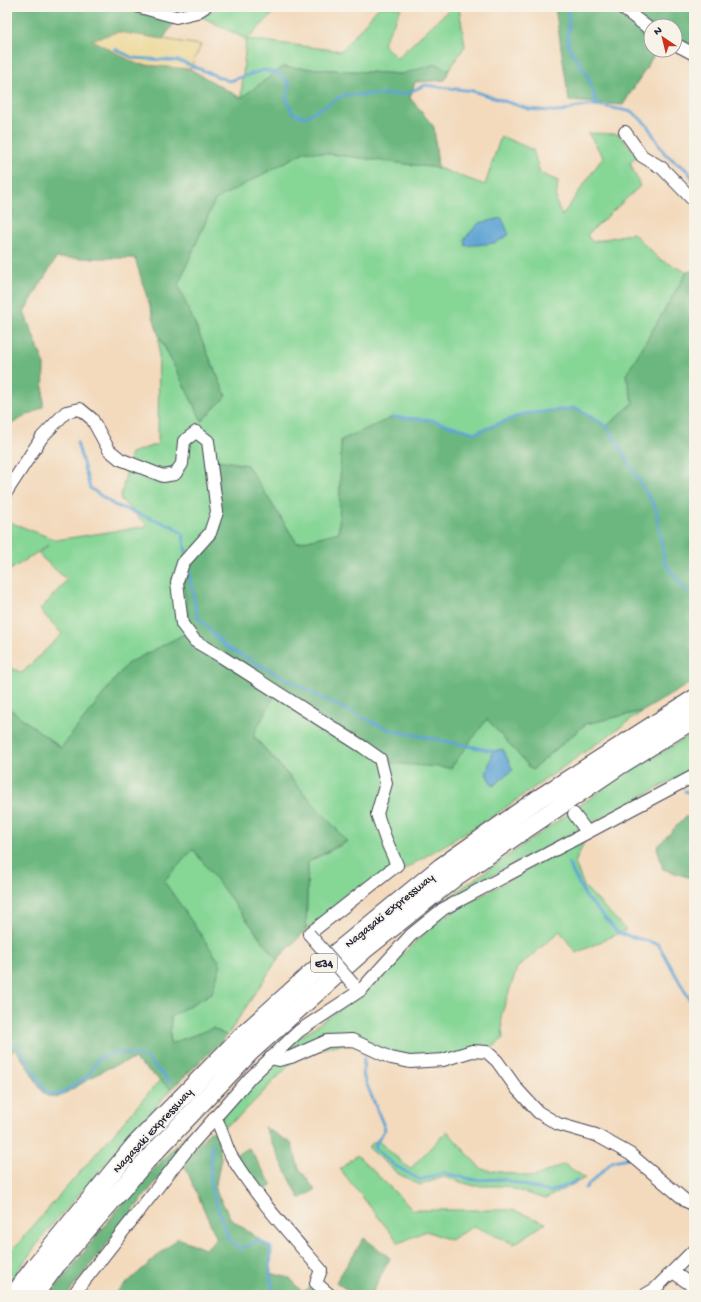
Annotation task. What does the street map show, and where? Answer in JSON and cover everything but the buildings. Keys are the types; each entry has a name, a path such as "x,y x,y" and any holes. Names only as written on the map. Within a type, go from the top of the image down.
{"highway":[{"name":"Nagasaki Expressway","path":"14,1295 36,1265 135,1145 242,1036 314,971 441,867 538,799 694,699"},
{"name":"Nagasaki Expressway","path":"34,1295 57,1264 146,1161 250,1052 364,950 458,875 620,765 694,719"}],"street":[{"path":"140,7 176,17 197,12 205,7"},
{"path":"621,7 643,24"},
{"path":"683,48 694,54"},
{"path":"625,132 642,156 662,168 694,201"},
{"path":"7,491 42,437 66,412 80,409 92,419 108,450 114,455 120,459 163,476 175,474 182,464 184,441 196,432 208,441 217,512 210,534 183,564 177,582 182,624 195,641 380,759 386,783 377,814 397,865 310,934 357,987"},
{"path":"73,1295 185,1152 250,1078 299,1031 357,987 411,935 443,909 694,776"},
{"path":"574,814 587,832"},
{"path":"270,1058 279,1060 291,1057 327,1041 352,1040 391,1058 410,1062 443,1060 472,1051 487,1052 497,1061 517,1089 538,1112 558,1124 596,1135 630,1154 686,1202 694,1205"},
{"path":"215,1117 221,1127 232,1157 258,1196 321,1270 316,1283 330,1295"},
{"path":"645,1295 655,1289 694,1250"},
{"path":"673,1272 694,1287"}],"green space":[{"path":"7,7 185,7 163,39 118,32 137,64 190,69 241,98 283,67 402,74 436,64 449,70 445,80 415,82 410,98 434,127 438,168 306,151 215,200 178,285 226,396 202,421 159,336 135,258 56,258 24,312 44,363 43,407 7,426"},
{"path":"218,7 280,7 247,39 341,51 379,7 402,7 383,44 397,58 452,7 459,7 465,46 449,70 436,64 402,74 283,67 241,98 246,39 202,17"},
{"path":"555,7 694,7 694,59 683,53 683,18 643,18 643,58 652,58 623,105 569,101"},
{"path":"588,133 618,134 638,156 630,163 640,186 587,235 592,242 633,233 659,259 687,272 626,375 633,403 607,426 576,408 523,414 475,433 432,420 341,440 339,532 297,543 247,465 217,460 220,530 182,574 191,631 127,664 61,748 7,707 7,666 22,673 62,634 40,610 67,580 38,554 50,544 7,572 7,521 56,540 148,526 120,499 131,453 158,444 159,336 202,421 226,396 178,285 215,200 306,151 438,168 485,185 501,136 533,150 540,173 558,181 556,202 562,216 603,157"},
{"path":"694,270 694,681 643,711 585,724 532,770 487,719 451,768 387,763 275,695 253,736 347,841 308,862 306,930 277,960 193,849 164,881 221,964 212,993 171,1016 170,1044 213,1028 227,1036 171,1089 134,1059 108,1068 57,1098 45,1095 16,1049 7,1056 7,707 61,748 127,664 190,631 182,574 220,530 217,460 247,465 297,543 339,532 341,440 393,417 432,420 475,433 523,414 576,408 607,426 633,403 626,375 687,272"},
{"path":"275,694 487,719 532,770 586,724 643,711 495,815 306,930 308,862 347,842 253,735"},
{"path":"694,733 694,769 439,904 616,780"},
{"path":"686,816 694,828 694,879 663,869 657,847"},
{"path":"586,837 575,863 584,886 626,930 576,953 560,931 517,968 501,1016 503,1038 490,1050 440,1057 393,1056 352,1043 331,1046 298,1056 242,1114 224,1127 220,1117 293,1042 364,992 438,920"},
{"path":"193,849 277,960 227,1036 213,1028 170,1044 171,1016 212,993 164,881"},
{"path":"160,1080 171,1089 47,1231 7,1285 7,1256"},
{"path":"264,1127 291,1143 299,1168 315,1190 300,1199"},
{"path":"189,1131 186,1143 67,1295 50,1295 118,1209"},
{"path":"210,1131 217,1133 221,1158 215,1189 231,1219 271,1248 270,1273 290,1278 302,1292 313,1286 326,1295 113,1295 178,1238 205,1249 217,1239 183,1162"},
{"path":"447,1131 481,1169 534,1177 564,1164 585,1178 545,1199 504,1186 474,1186 444,1177 420,1185 397,1173 368,1147 377,1140 410,1169"},
{"path":"249,1148 272,1185 259,1195 233,1156"},
{"path":"357,1155 413,1210 513,1210 546,1223 514,1244 474,1226 450,1240 426,1231 399,1243 340,1169"},
{"path":"364,1238 390,1258 371,1295 354,1295 336,1282"}],"sand":[{"path":"118,32 201,45 190,69 137,64 92,40"}],"water":[{"path":"502,218 509,235 495,243 466,246 464,239 479,223"},
{"path":"503,749 513,770 493,786 486,774 493,751"}],"waterway":[{"path":"566,7 569,18 568,46 588,76 597,105"},
{"path":"115,49 133,58 180,61 229,81 264,70 280,74 290,85 286,98 293,113 305,117 344,95 405,94 425,85 473,91 529,109 561,112 577,107 597,105 633,112 647,125 665,154 688,171 694,181"},
{"path":"393,417 432,420 475,433 523,414 576,408 607,426 656,509 665,563 686,591 694,595"},
{"path":"77,442 90,488 114,505 172,526 183,534 186,553"},
{"path":"188,565 197,616 226,647 336,705 390,730 493,751"},
{"path":"685,791 694,794"},
{"path":"568,863 586,897 618,933 658,944 694,1007"},
{"path":"7,1039 20,1048 46,1093 58,1095 88,1076 98,1059 116,1052 144,1056 170,1082"},
{"path":"364,1058 363,1075 385,1129 374,1147 394,1165 420,1180 444,1173 475,1180 502,1179 550,1192 577,1181"},
{"path":"212,1143 210,1185 228,1238 240,1249 259,1240 271,1248 270,1274 274,1295"},
{"path":"585,1188 613,1161 628,1158"}]}
